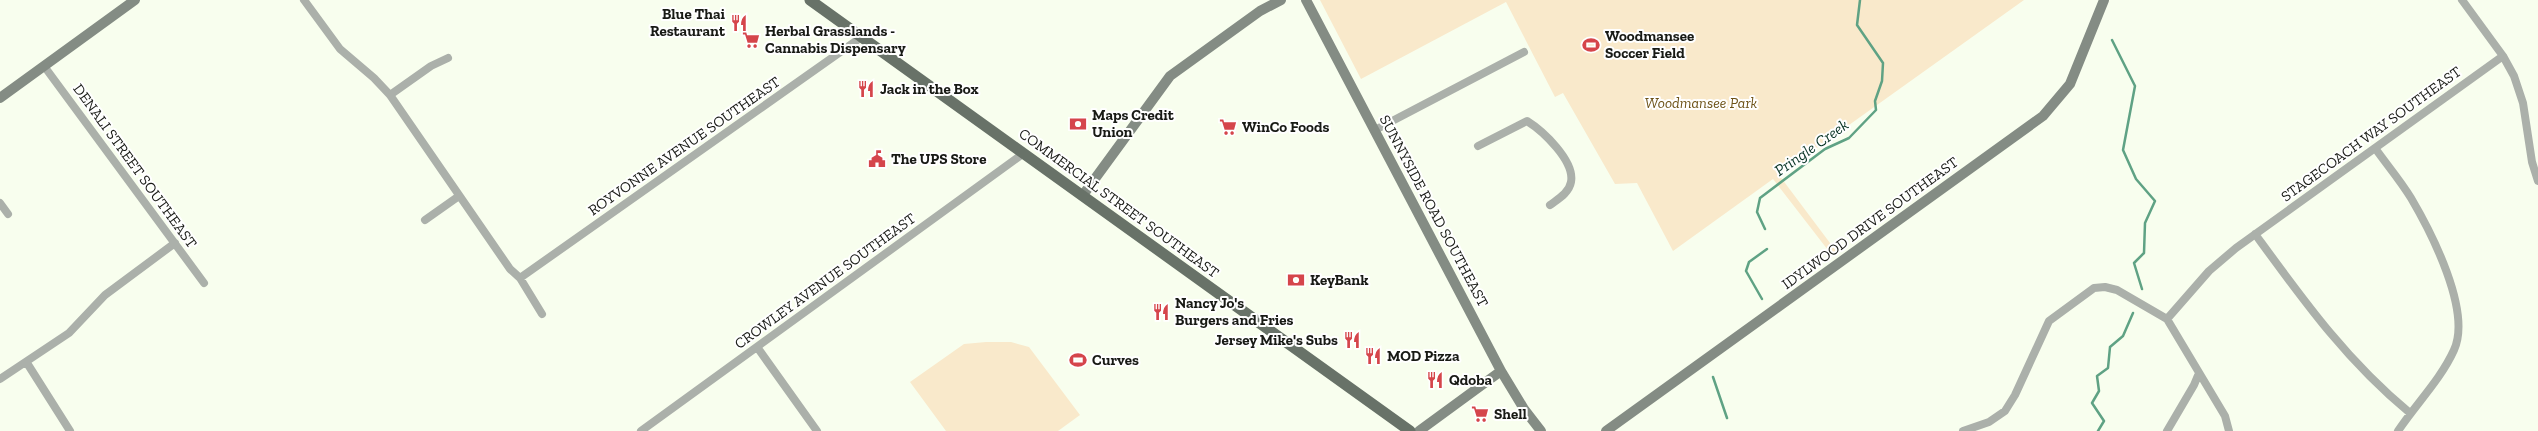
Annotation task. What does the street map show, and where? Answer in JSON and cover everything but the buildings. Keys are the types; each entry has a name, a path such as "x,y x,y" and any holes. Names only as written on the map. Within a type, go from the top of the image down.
{"main road":[{"name":"COMMERCIAL STREET SOUTHEAST","path":"810,0 863,36 1410,431"}],"street":[{"path":"0,98 135,0"},
{"path":"304,0 340,49 374,78 390,96 510,269 520,278 542,314"},
{"path":"1260,10 1267,0"},
{"path":"1083,195 1170,76 1260,10 1281,0"},
{"name":"SUNNYSIDE ROAD SOUTHEAST","path":"1306,0 1501,371 1524,409 1541,431"},
{"name":"IDYLWOOD DRIVE SOUTHEAST","path":"1606,431 2042,116 2064,93 2073,79 2104,0"},
{"path":"2464,1 2503,56 2519,88 2538,181"},
{"name":"ROYVONNE AVENUE SOUTHEAST","path":"520,278 863,36"},
{"path":"1375,130 1524,52"},
{"name":"STAGECOACH WAY SOUTHEAST","path":"2167,319 2218,263 2255,234 2503,56"},
{"path":"390,96 431,66 448,58"},
{"name":"DENALI STREET SOUTHEAST","path":"44,66 204,283"},
{"path":"1478,146 1526,121 1534,125 1557,148 1568,167 1571,181 1568,190 1550,205"},
{"path":"2375,148 2410,196 2455,296 2460,316 2460,327 2455,349 2398,431"},
{"name":"CROWLEY AVENUE SOUTHEAST","path":"642,431 1024,152"},
{"path":"424,220 459,196"},
{"path":"0,203 8,214"},
{"path":"2255,234 2326,332 2368,376 2410,413"},
{"path":"0,379 27,363 69,333 98,301 175,243"},
{"path":"1963,431 1989,422 2005,411 2015,396 2049,321 2094,288 2105,287 2117,290 2167,319 2225,416 2229,431"},
{"path":"757,347 817,431"},
{"path":"27,363 70,431"},
{"path":"1419,431 1501,371"},
{"path":"2167,431 2194,386 2199,373"}],"green space":[{"name":"Woodmansee Park","path":"1320,0 2024,0 1779,175 1836,251 1831,254 1773,179 1673,251 1637,183 1615,184 1563,93 1555,97 1506,2 1361,79"},
{"path":"1011,342 1029,347 1080,415 1058,431 946,431 910,382 964,344"}],"waterway":[{"name":"Pringle Creek","path":"1765,229 1757,212 1760,198 1825,149 1849,138 1876,110 1875,101 1882,81 1883,63 1857,25 1860,0"},
{"path":"2112,40 2135,86 2123,150 2136,179 2155,201 2145,223 2144,253 2134,263 2142,289"},
{"name":"Pringle Creek","path":"1762,299 1746,271 1749,262 1767,249"},
{"path":"2098,431 2104,421 2092,403 2099,391 2097,376 2108,368 2110,347 2123,336 2133,313"},
{"name":"Pringle Creek","path":"1713,377 1727,418"}],"place":[{"name":"Blue Thai Restaurant","path":"739,23"},
{"name":"Herbal Grasslands - Cannabis Dispensary","path":"751,40"},
{"name":"Woodmansee Soccer Field","path":"1591,45"},
{"name":"Jack in the Box","path":"866,89"},
{"name":"Maps Credit Union","path":"1078,124"},
{"name":"WinCo Foods","path":"1228,127"},
{"name":"The UPS Store","path":"877,159"},
{"name":"KeyBank","path":"1296,280"},
{"name":"Nancy Jo's Burgers and Fries","path":"1161,312"},
{"name":"Jersey Mike's Subs","path":"1352,340"},
{"name":"MOD Pizza","path":"1373,356"},
{"name":"Curves","path":"1078,360"},
{"name":"Qdoba","path":"1435,380"},
{"name":"Shell","path":"1480,414"}]}
